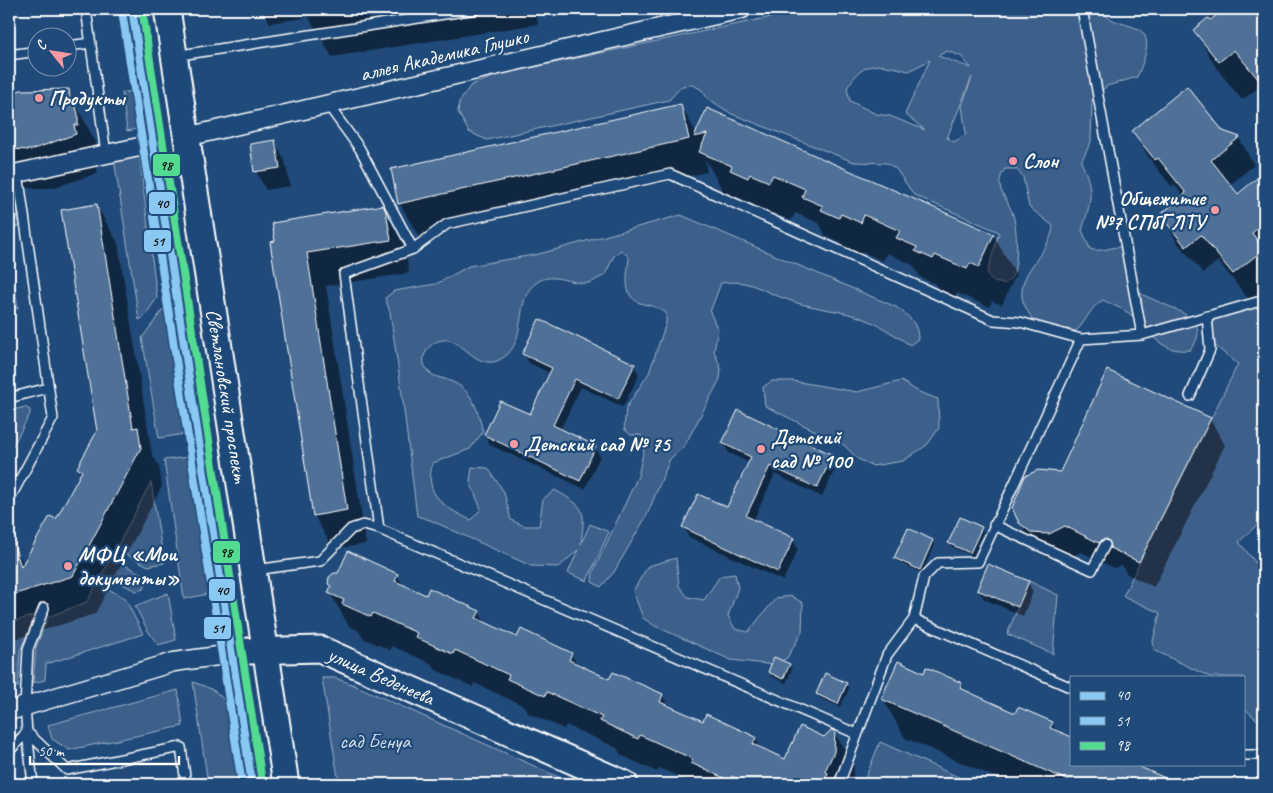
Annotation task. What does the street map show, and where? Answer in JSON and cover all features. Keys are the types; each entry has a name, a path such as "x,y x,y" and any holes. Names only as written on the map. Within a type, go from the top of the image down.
{"main road":[{"name":"Светлановский проспект","path":"132,9 252,784"},
{"name":"Светлановский проспект","path":"167,9 286,784"},
{"name":"улица Веденеева","path":"232,654 264,649 320,649 625,784"}],"street":[{"name":"аллея Академика Глушко","path":"186,137 742,9"},
{"path":"13,174 153,144"},
{"name":"улица Веденеева","path":"17,708 174,662 232,654"}],"lane":[{"path":"86,9 106,154"},
{"path":"174,56 477,9"},
{"path":"1082,9 1142,335"},
{"path":"78,44 90,42"},
{"path":"9,55 28,52"},
{"path":"328,105 360,149 414,248"},
{"path":"9,500 53,418 13,174"},
{"path":"379,529 344,274 414,248 447,224 670,174 992,320 1020,322 1081,340 1142,335 1264,300"},
{"path":"1190,396 1210,350 1207,316"},
{"path":"839,784 887,655 914,619 924,577 938,563 978,562 1081,340"},
{"path":"9,398 48,388"},
{"path":"254,570 320,561 351,529 363,525 379,529 857,734"},
{"path":"994,525 1092,570 1105,545"},
{"path":"32,784 27,732 17,708 28,649 44,608"},
{"path":"914,619 1070,687"},
{"path":"9,751 27,732"},
{"path":"27,732 67,770 181,747 186,784"},
{"path":"1246,754 1264,755"}],"green space":[{"path":"809,9 1100,9 1108,17 1137,28 1143,33 1147,42 1145,56 1137,77 1107,86 1092,100 1091,142 1081,162 1090,188 1088,212 1082,230 1090,249 1103,250 1118,247 1128,250 1134,256 1132,287 1140,293 1190,318 1197,327 1197,337 1190,350 1179,350 1163,345 1128,313 1103,300 1094,307 1076,331 1034,322 1023,300 1022,287 1030,269 1047,244 1053,226 1029,207 1023,177 1016,169 1005,169 1000,182 1000,187 1013,215 1016,237 1016,264 1011,278 1004,284 994,282 987,274 999,232 914,195 896,169 887,163 854,162 732,114 707,98 702,90 693,85 682,86 669,100 487,140 469,132 458,112 459,102 471,85 501,74","holes":["947,51 961,56 971,68 938,56","930,60 905,114 925,130 890,116 876,114 850,101 847,88 854,78 867,68 881,65 909,71","972,77 962,106 966,134 954,142 947,138"]},
{"path":"131,91 137,129 127,131 122,93"},
{"path":"139,155 157,298 144,317 139,320 114,159"},
{"path":"13,185 19,226 9,228 9,186"},
{"path":"681,215 896,307 914,324 918,333 918,339 910,345 877,325 856,316 794,302 748,284 721,283 710,312 718,330 714,351 721,369 720,379 685,445 670,459 647,515 614,572 601,587 592,582 593,572 638,476 645,444 641,435 631,435 624,429 626,408 649,373 666,323 666,313 634,300 630,295 627,283 629,257 621,250 614,256 605,275 592,282 582,283 551,278 539,281 530,288 525,298 514,345 508,354 497,361 485,362 448,340 435,342 426,351 424,357 424,364 429,373 458,385 469,395 479,416 483,432 470,449 433,463 430,474 431,484 439,499 453,511 471,520 481,509 470,482 472,467 488,468 504,492 511,520 524,526 539,526 543,499 555,490 573,501 582,511 581,544 590,524 609,532 587,581 568,573 578,550 559,567 531,566 430,520 417,516 390,312 385,298 394,291 436,284 469,266 539,254"},
{"path":"9,239 18,309 9,304"},
{"path":"1264,302 1264,518 1239,542 1264,573 1264,726 1246,710 1246,676 1208,676 1154,650 1153,641 1160,613 1123,596 1238,364 1214,345 1213,319"},
{"path":"164,308 185,434 159,438 142,338"},
{"path":"772,381 793,381 857,392 901,381 919,392 938,399 939,428 927,445 903,461 873,466 858,459 844,445 765,406 763,387"},
{"path":"25,407 30,410 30,414 9,453 9,411"},
{"path":"188,457 208,594 184,599 164,460"},
{"path":"151,482 164,563 148,566 116,549"},
{"path":"111,558 144,575 146,586 136,591 102,574"},
{"path":"676,558 679,586 688,597 704,600 720,576 735,574 738,588 728,616 735,629 748,632 776,598 791,596 803,603 802,632 787,658 774,665 731,660 655,626 643,618 633,591 648,566"},
{"path":"1029,581 1058,595 1053,654 1007,634"},
{"path":"97,583 125,598 143,634 46,664 45,680 33,683 36,647 48,617 87,602"},
{"path":"168,593 176,640 158,645 148,631 135,606"},
{"path":"35,615 20,651 18,688 9,675 9,623"},
{"name":"сад Бенуа","path":"322,678 335,678 352,684 574,784 339,784"},
{"path":"193,682 209,688 223,699 232,727 239,784 208,784"},
{"path":"178,690 183,726 69,750 52,739 48,725"},
{"path":"880,742 974,784 863,784"}],"building":[{"path":"1225,9 1264,9 1264,86 1234,50 1219,62 1193,30 1208,18 1210,20"},
{"path":"1187,86 1223,131 1240,137 1211,160 1238,194 1264,172 1264,223 1252,233 1264,249 1233,274 1201,235 1186,247 1160,215 1186,193 1158,158 1155,160 1132,131"},
{"path":"69,89 71,105 75,104 78,114 78,125 74,125 76,134 31,150 9,149 9,94 21,90"},
{"path":"681,104 689,139 398,204 391,169"},
{"path":"707,108 994,234 979,267 970,263 967,269 935,255 933,259 915,251 917,247 896,238 900,231 864,215 861,223 841,214 839,218 821,210 823,206 802,197 805,189 773,175 769,182 750,174 748,178 730,170 732,166 699,152 707,134 694,137"},
{"path":"275,140 280,168 254,172 250,144"},
{"path":"97,204 133,428 138,427 141,448 73,576 9,596 9,542 13,541 21,567 50,516 56,519 82,471 77,468 97,431 61,210"},
{"path":"383,205 391,240 307,253 347,510 313,516 270,242 275,241 272,223"},
{"path":"539,319 635,364 618,399 575,379 553,425 596,446 580,481 484,435 500,401 530,414 552,368 522,354"},
{"path":"1107,370 1211,418 1139,562 1110,548 1110,542 1107,539 1099,543 1065,526 1049,534 1032,533 1019,523 1012,508 1025,476 1038,470 1060,472"},
{"path":"738,410 833,455 817,488 770,466 746,516 794,538 778,572 682,527 698,494 727,507 751,457 722,443"},
{"path":"960,517 982,527 970,553 948,543"},
{"path":"908,528 933,540 920,570 894,558"},
{"path":"348,551 398,574 395,581 426,595 429,588 480,611 476,618 517,637 521,629 572,653 569,660 609,679 613,672 663,694 660,702 703,721 706,714 756,737 753,744 785,759 800,726 824,737 831,730 835,731 834,752 825,771 828,773 823,784 749,784 732,776 730,781 691,763 693,759 640,735 638,739 600,721 602,717 547,692 545,696 507,679 509,675 455,650 453,654 415,637 417,633 373,613 371,617 342,604 344,600 328,593 331,586 328,584 329,577 334,573 338,573"},
{"path":"988,564 1029,581 1018,607 977,590"},
{"path":"774,657 790,664 783,679 768,672"},
{"path":"898,661 924,673 926,667 962,683 960,688 1015,713 1018,707 1053,722 1050,728 1070,736 1070,766 1138,766 1179,784 1076,784 881,699"},
{"path":"825,673 847,683 838,704 816,694"}],"transit line":[{"name":"40","path":"132,9 252,784"},
{"name":"98","path":"142,9 262,782"},
{"name":"51","path":"122,11 242,784"}],"place":[{"name":"Продукты","path":"39,98"},
{"name":"Слон","path":"1013,161"},
{"name":"Общежитие №7 СПбГЛТУ","path":"1215,210"},
{"name":"Детский сад № 75","path":"514,444"},
{"name":"Детский сад № 100","path":"761,449"},
{"name":"МФЦ «Мои документы»","path":"68,566"}]}
